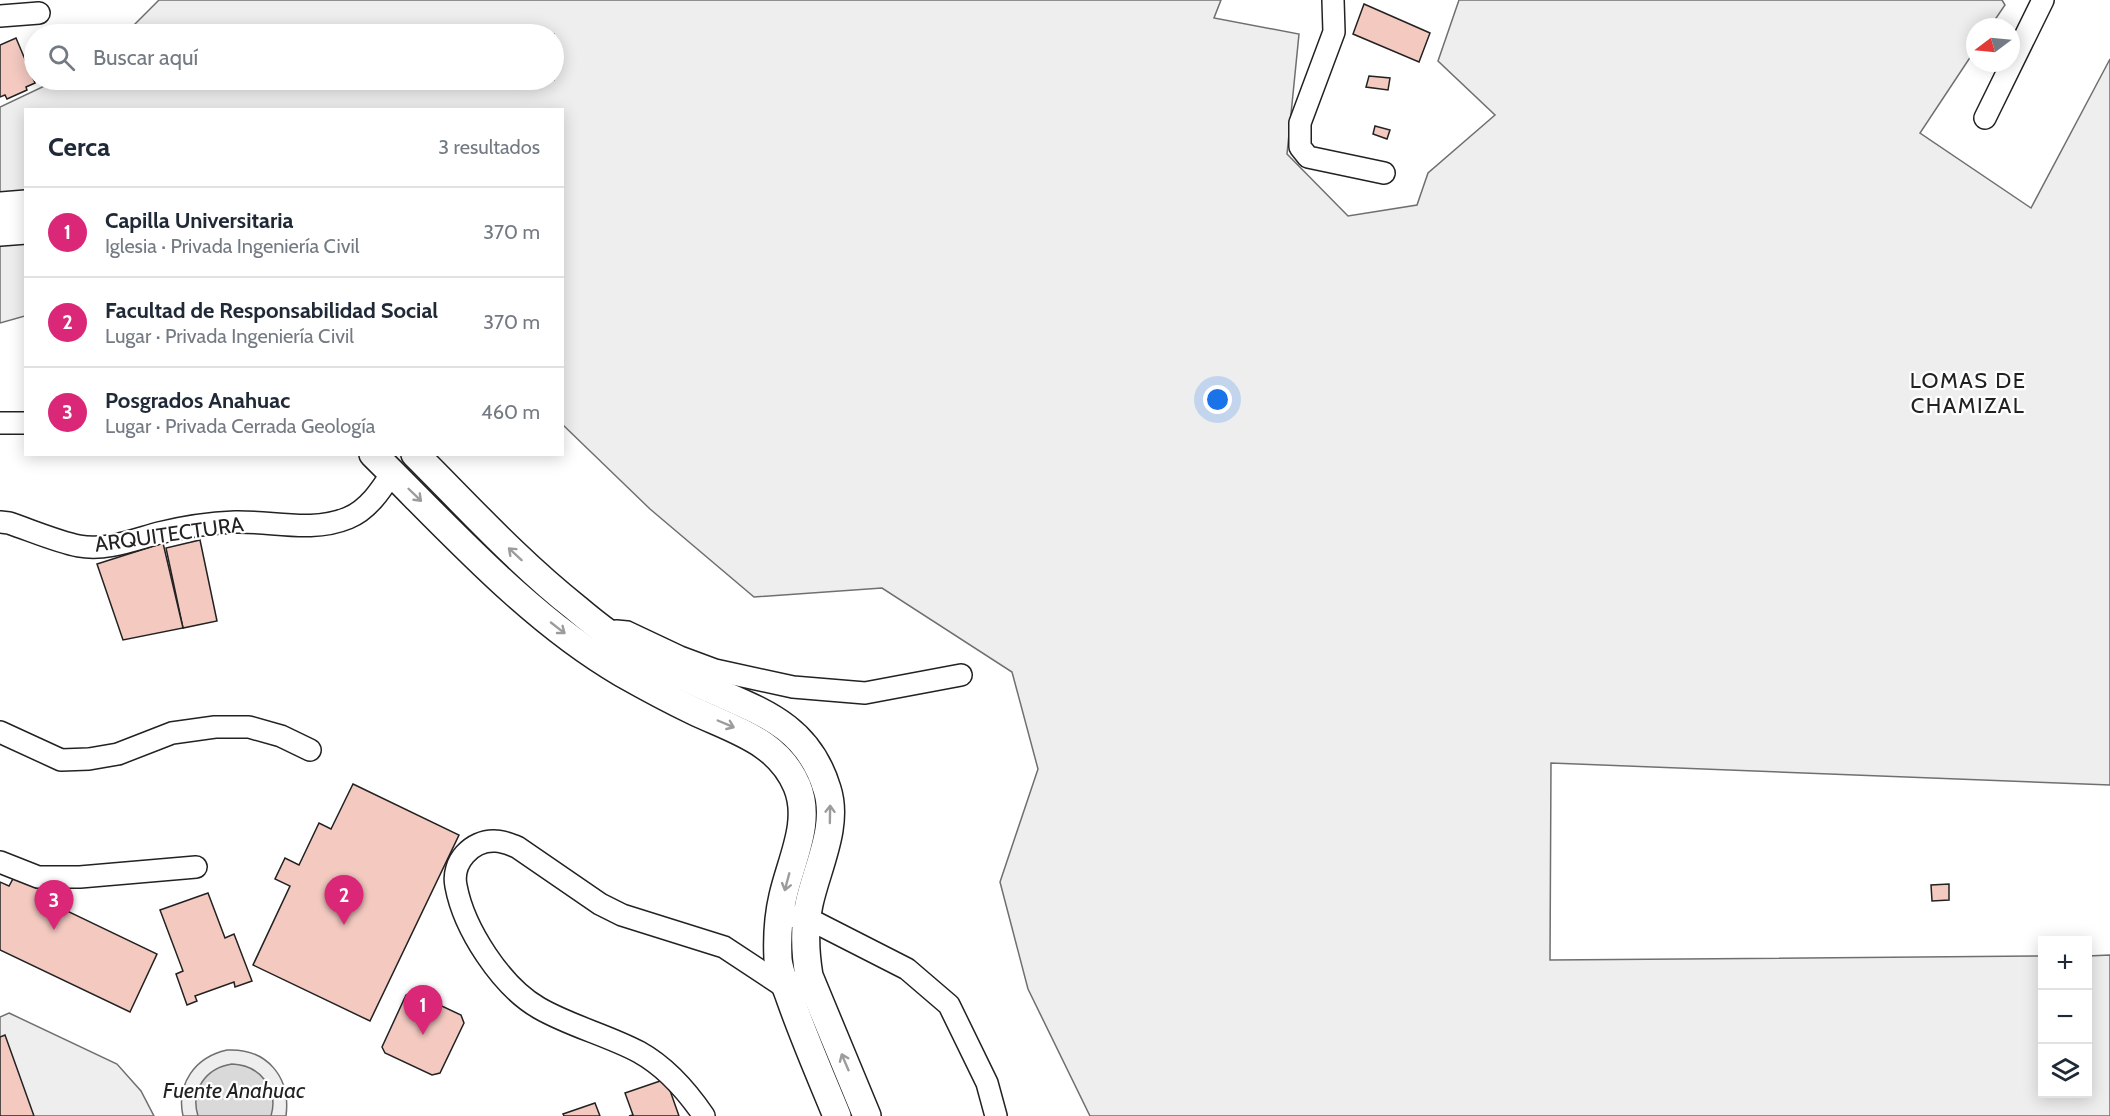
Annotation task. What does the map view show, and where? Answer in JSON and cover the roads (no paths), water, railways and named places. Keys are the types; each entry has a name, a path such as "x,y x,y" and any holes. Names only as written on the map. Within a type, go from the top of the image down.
{"main road":[{"path":"0,192 24,190"},
{"path":"0,206 24,204"},
{"path":"0,232 24,230"},
{"path":"375,456 527,603 583,647 656,692 748,734 780,759 796,784 803,808 803,820 779,915 778,963 798,982 867,1116"},
{"path":"418,456 510,550 607,634 669,669 761,710 789,730 812,757 828,790 831,823 807,918 806,948 798,982 801,1029 837,1116"}],"street":[{"path":"1333,0 1334,32 1300,123 1300,147 1308,157 1384,172"},
{"path":"1985,118 2043,0"},
{"path":"0,16 39,13"},
{"path":"0,423 24,423"},
{"name":"ARQUITECTURA","path":"0,522 79,546 114,545 171,531 235,522 302,526 329,524 350,518 366,507 392,473"},
{"path":"607,634 616,631 627,632 680,657 715,670 794,687 865,693 962,675"},
{"path":"0,732 61,760 89,759 118,754 172,733 214,727 249,727 280,736 310,750"},
{"path":"704,1116 694,1101 660,1066 640,1052 538,1008 515,989 489,958 471,928 456,886 455,876 462,858 476,845 494,840 504,842 517,848 600,904 622,915 723,946 798,982"},
{"path":"0,862 38,877 196,867"},
{"path":"779,915 807,918 907,969 949,1005 987,1083 996,1116"}],"water":[{"name":"Fuente Anahuac","path":"232,1064 251,1069 265,1080 272,1097 271,1116 198,1116 196,1097 202,1082 215,1070"}],"place":[{"name":"Facultad de Responsabilidad Social","path":"344,925"},
{"name":"Posgrados Anahuac","path":"54,930"},
{"name":"Capilla Universitaria","path":"423,1035"}],"district":[{"name":"LOMAS DE CHAMIZAL","path":"1968,392"}]}
